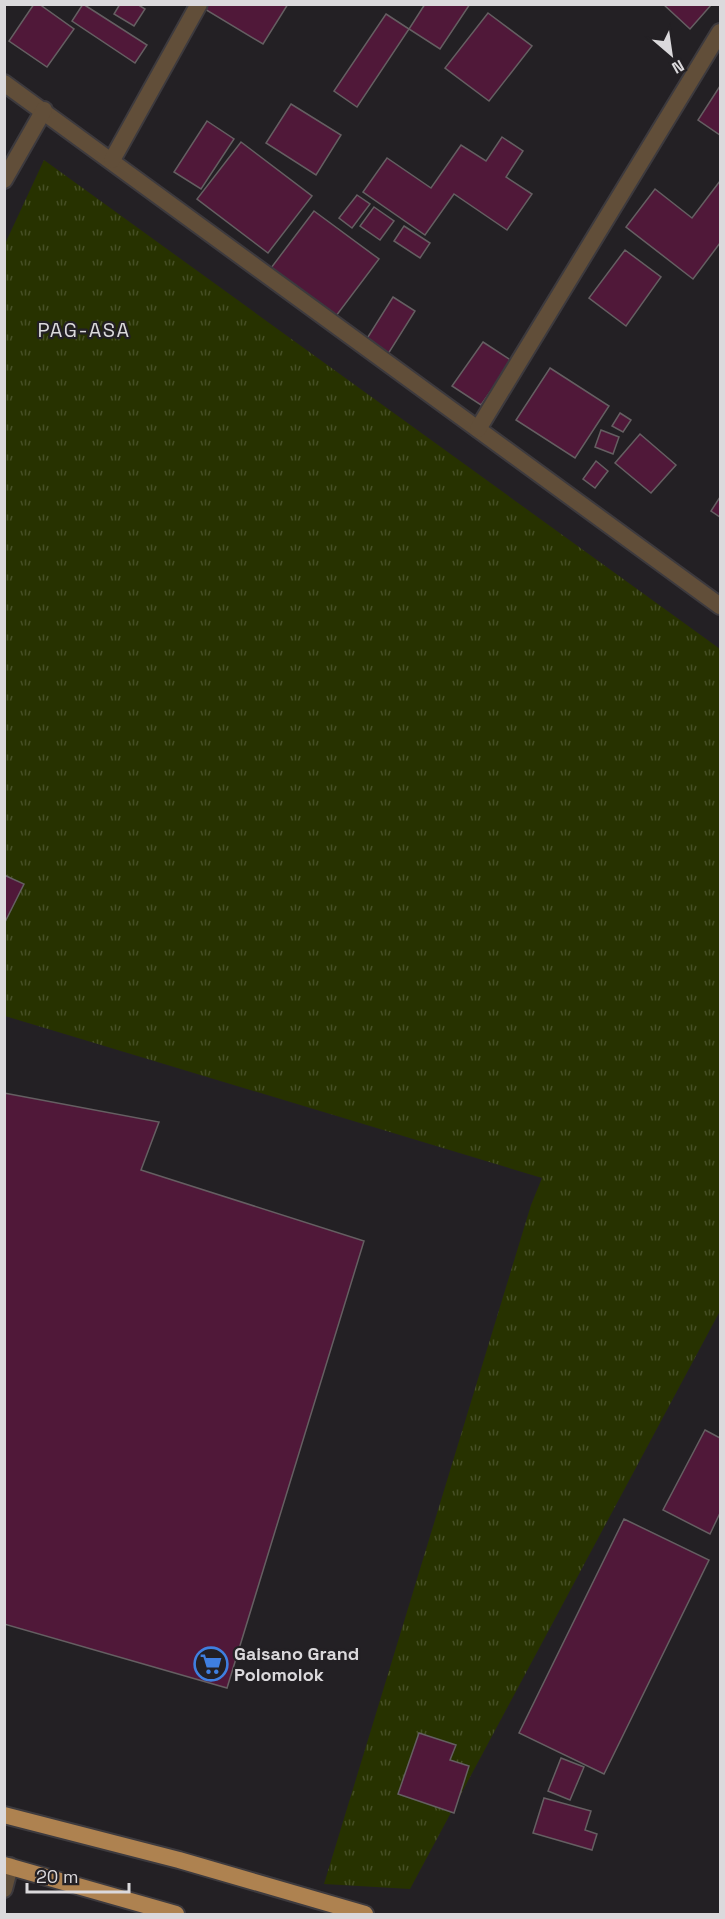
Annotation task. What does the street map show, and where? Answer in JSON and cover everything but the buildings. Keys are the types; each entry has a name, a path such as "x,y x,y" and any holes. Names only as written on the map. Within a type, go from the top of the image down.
{"highway":[{"path":"4,1815 179,1860 365,1914"},
{"path":"7,1866 176,1914"}],"street":[{"path":"112,160 198,5"},
{"path":"478,429 720,32"},
{"path":"4,83 720,606"},
{"path":"4,180 44,110"},
{"path":"4,1889 7,1866"}],"green space":[{"path":"44,160 720,649 720,1311 410,1889 324,1884 531,1205 542,1178 5,1016 4,246"}],"place":[{"name":"Gaisano Grand Polomolok","path":"211,1664"}],"district":[{"name":"PAG-ASA","path":"84,330"}]}
